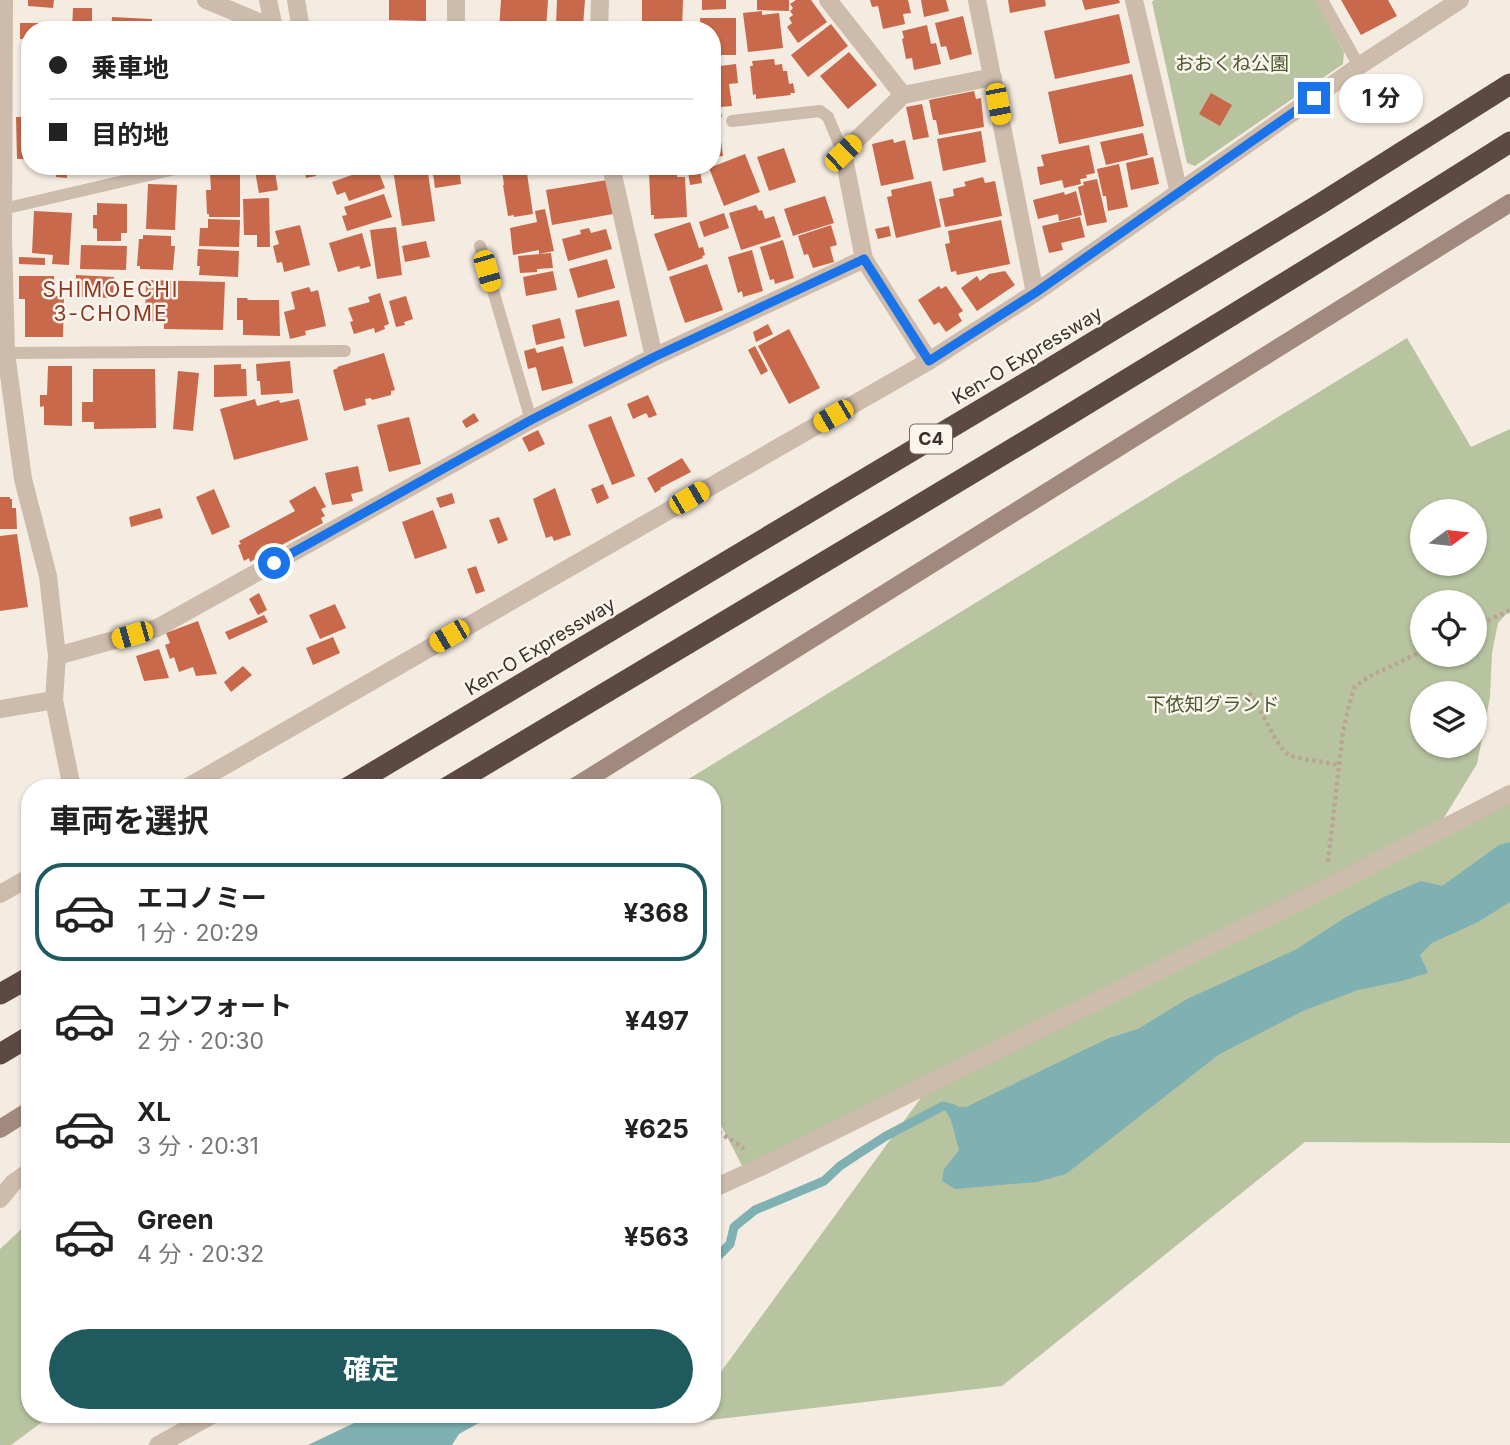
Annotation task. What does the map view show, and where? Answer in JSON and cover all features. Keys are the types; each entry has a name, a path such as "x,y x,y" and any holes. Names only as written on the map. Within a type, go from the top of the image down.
{"highway":[{"name":"Ken-O Expressway","path":"362,779 1061,362 1510,84"},
{"name":"C4","path":"461,779 1075,412 1510,142"},
{"path":"0,994 21,981"},
{"path":"0,1054 21,1041"}],"street":[{"path":"4,0 2,237 6,353 23,479 47,576 57,656 54,700 70,779"},
{"path":"206,0 257,21"},
{"path":"268,0 274,21"},
{"path":"296,0 300,21"},
{"path":"456,0 456,21"},
{"path":"599,21 600,0"},
{"path":"828,0 903,95"},
{"path":"977,0 1035,293"},
{"path":"1134,0 1179,193"},
{"path":"202,779 929,361 1035,293 1359,66 1460,0"},
{"path":"929,361 864,259 843,153 903,95 993,77"},
{"path":"613,175 654,357"},
{"path":"587,779 1510,203"},
{"path":"57,656 157,628 531,420 654,357 864,259"},
{"path":"0,709 54,700"},
{"path":"721,1185 1332,885 1510,794"},
{"path":"0,894 21,882"},
{"path":"0,1129 21,1116"},
{"path":"0,1199 21,1177"},
{"path":"158,1445 198,1423"}],"lane":[{"path":"1322,0 1359,66"},
{"path":"732,121 820,111 828,117 843,153"},
{"path":"3,209 149,175"},
{"path":"480,246 531,420"},
{"path":"6,353 345,351"}],"path":[{"path":"1487,621 1510,610"},
{"path":"1332,885 1327,859 1343,732 1355,686 1410,657"},
{"path":"1249,693 1278,743 1289,755 1339,765"},
{"path":"721,1134 765,1165"}],"green space":[{"name":"おおくね公園","path":"1316,0 1344,52 1343,64 1195,166 1187,163 1152,2"},
{"name":"下依知グランド","path":"1407,338 1471,447 1510,429 1510,610 1498,623 1492,653 1487,712 1487,681 1410,681 1410,758 1478,758 1442,821 1510,797 1510,1143 1305,1142 1002,1386 721,1419 721,1372 928,1088 749,1179 721,1125 721,779 689,779"},
{"path":"21,1229 21,1423 41,1423 11,1445 0,1445 0,1249"}],"water":[{"path":"1510,842 1510,902 1478,922 1432,943 1420,955 1428,973 1358,990 1303,1011 1218,1055 1066,1174 1037,1182 955,1189 942,1181 944,1169 959,1150 951,1120 943,1106 966,1107 1109,1038 1138,1029 1187,999 1295,950 1346,917 1386,896 1421,881 1442,886 1499,845"},
{"path":"354,1423 479,1423 459,1434 452,1445 308,1445"}],"building":[{"path":"28,0 54,0 53,8 28,6"},
{"path":"389,0 426,0 426,21 389,20"},
{"path":"501,0 548,0 547,21 500,21"},
{"path":"557,0 585,0 583,21 556,21"},
{"path":"642,0 683,0 682,21 642,21"},
{"path":"702,0 726,0 726,9 702,10"},
{"path":"757,0 789,0 789,11 757,10"},
{"path":"796,0 811,0 827,22 798,43 787,27 792,23 789,18 793,15 790,11 793,8 790,4"},
{"path":"870,0 908,0 911,13 903,14 905,24 883,29 878,6 872,7"},
{"path":"921,0 946,0 949,11 924,17"},
{"path":"1008,0 1045,0 1046,6 1010,13"},
{"path":"1082,0 1119,0 1120,3 1085,10"},
{"path":"1341,0 1388,0 1397,16 1361,35"},
{"path":"73,8 92,8 92,21 72,21"},
{"path":"762,11 762,15 779,13 783,48 748,52 743,13"},
{"path":"1119,14 1130,63 1055,79 1044,31"},
{"path":"963,16 972,54 950,60 946,46 941,47 935,23"},
{"path":"112,17 152,19 152,21 112,21"},
{"path":"700,18 736,18 736,55 721,55 721,21 700,21"},
{"path":"831,24 848,46 808,77 791,55"},
{"path":"927,25 931,44 936,43 941,64 914,70 912,58 906,59 902,31"},
{"path":"849,52 877,85 848,109 820,76"},
{"path":"774,59 775,65 782,64 783,71 787,71 789,84 793,83 795,93 756,99 756,94 753,95 750,66 753,66 752,61"},
{"path":"736,64 738,83 729,84 732,106 721,107 721,66"},
{"path":"1132,74 1144,126 1059,144 1048,92"},
{"path":"974,91 976,99 981,98 984,127 939,135 929,100"},
{"path":"1211,93 1232,105 1220,126 1199,114"},
{"path":"922,104 929,137 913,140 906,107"},
{"path":"16,117 21,117 21,159 17,159"},
{"path":"981,131 986,162 943,171 937,139"},
{"path":"1143,133 1148,155 1106,165 1100,142"},
{"path":"893,139 894,143 905,140 914,179 881,186 872,144"},
{"path":"1089,145 1095,173 1080,179 1081,184 1064,188 1062,180 1040,185 1037,167 1044,166 1041,155"},
{"path":"784,148 796,182 769,191 757,157"},
{"path":"745,154 760,192 724,206 712,175 721,175 721,163"},
{"path":"1153,157 1159,184 1131,190 1126,163"},
{"path":"1119,164 1128,207 1108,211 1097,169"},
{"path":"210,175 240,175 240,217 209,217 206,190 211,190"},
{"path":"256,175 276,175 278,190 259,193"},
{"path":"352,175 380,175 385,188 349,201 345,192 337,195 332,182"},
{"path":"394,175 428,175 435,221 402,226"},
{"path":"433,175 460,175 461,184 435,188"},
{"path":"503,175 527,175 533,214 508,216"},
{"path":"649,175 685,177 687,217 654,219 654,215 651,215"},
{"path":"688,175 701,175 702,183 690,185"},
{"path":"983,177 985,183 995,181 1002,216 945,227 939,199 954,196 953,189 966,186 964,182"},
{"path":"1097,179 1107,222 1087,226 1078,187 1084,185 1083,182"},
{"path":"607,180 613,214 552,225 546,190"},
{"path":"931,181 941,227 896,238 887,197 892,196 891,190"},
{"path":"148,184 177,185 175,230 146,229"},
{"path":"1076,191 1082,215 1059,221 1058,214 1038,219 1033,200"},
{"path":"384,194 392,217 347,231 342,216 347,215 344,207"},
{"path":"825,196 834,223 793,236 784,209"},
{"path":"269,198 270,247 257,247 257,235 244,235 243,199"},
{"path":"97,203 127,204 127,233 121,233 121,241 97,241 93,215 97,215"},
{"path":"756,205 759,211 762,210 765,219 774,216 781,237 741,250 729,213"},
{"path":"545,209 554,251 539,254 539,250 513,255 510,228 537,222 535,211"},
{"path":"34,211 72,213 69,265 52,264 53,255 32,253"},
{"path":"724,213 729,228 704,237 699,222"},
{"path":"1080,217 1085,237 1061,243 1063,250 1049,253 1042,226"},
{"path":"208,219 240,220 239,247 199,246 200,228 208,228"},
{"path":"1001,220 1010,264 957,275 956,271 951,272 945,244 950,243 948,231"},
{"path":"690,222 699,248 703,247 705,255 668,271 654,234"},
{"path":"300,225 310,265 284,272 282,262 277,263 273,246 279,244 275,231"},
{"path":"831,225 837,245 830,247 834,262 813,268 808,254 804,255 798,236"},
{"path":"889,226 891,236 878,239 875,229"},
{"path":"396,227 402,275 377,279 370,230"},
{"path":"589,228 591,233 606,229 612,249 568,261 562,239 581,234 580,230"},
{"path":"362,233 371,266 361,269 359,266 338,272 329,243"},
{"path":"143,235 171,236 171,246 175,246 173,270 140,269 140,266 137,266 139,239 143,239"},
{"path":"783,240 794,278 775,284 774,279 770,280 760,247"},
{"path":"426,241 430,257 405,262 402,246"},
{"path":"81,245 127,246 126,270 80,269"},
{"path":"198,249 239,251 238,277 199,275"},
{"path":"752,250 763,291 743,297 742,291 738,293 728,257"},
{"path":"551,253 553,268 520,273 518,256"},
{"path":"19,257 45,258 45,265 19,264"},
{"path":"607,259 615,288 578,298 569,269"},
{"path":"707,264 723,310 685,323 669,277"},
{"path":"553,271 557,290 526,296 523,277"},
{"path":"1005,271 1015,285 977,311 961,288 977,276 980,281 989,274"},
{"path":"76,275 114,277 113,298 75,297"},
{"path":"19,276 54,276 54,296 64,296 63,337 25,337 25,299 19,299"},
{"path":"148,280 225,282 223,330 164,329 164,322 145,322"},
{"path":"939,286 941,289 946,286 963,311 958,314 962,321 946,332 939,322 934,325 918,300"},
{"path":"309,287 311,292 318,290 326,326 305,331 306,335 290,339 284,312 295,309 291,292"},
{"path":"380,293 389,324 375,333 374,328 354,334 348,308 370,302 368,297"},
{"path":"406,296 413,319 396,327 389,301"},
{"path":"237,298 279,300 280,336 243,335 243,320 237,320"},
{"path":"619,300 627,336 584,347 575,310"},
{"path":"560,318 565,338 536,345 532,325"},
{"path":"768,324 773,334 756,342 753,332"},
{"path":"789,329 820,388 789,404 758,346"},
{"path":"563,346 573,383 542,391 536,367 528,369 524,351 535,348 537,353"},
{"path":"755,346 768,371 761,375 748,350"},
{"path":"384,353 395,390 391,391 391,395 365,399 366,405 344,411 333,370"},
{"path":"290,361 293,393 261,395 256,364"},
{"path":"241,364 241,369 246,369 247,396 214,397 214,365"},
{"path":"48,366 72,366 72,426 44,425 44,406 40,407 40,395 47,395"},
{"path":"93,369 155,369 156,428 94,429 94,422 82,422 82,402 93,402"},
{"path":"178,371 199,373 193,431 173,429"},
{"path":"648,395 657,415 649,418 646,413 633,419 627,404"},
{"path":"255,399 257,406 279,400 280,403 299,399 308,440 234,460 220,409"},
{"path":"474,413 479,421 466,428 462,421"},
{"path":"611,416 635,476 612,485 588,425"},
{"path":"409,417 421,464 389,472 377,425"},
{"path":"538,430 545,444 529,452 522,438"},
{"path":"682,458 691,472 655,493 647,478"},
{"path":"358,466 363,491 351,494 353,501 332,505 325,473"},
{"path":"603,484 609,498 597,504 591,489"},
{"path":"315,486 326,507 321,509 325,516 321,518 323,523 250,562 249,558 244,561 239,541 295,511 289,501"},
{"path":"555,488 571,535 554,541 552,536 546,538 533,499"},
{"path":"214,489 230,527 212,535 196,497"},
{"path":"452,493 455,503 440,508 436,498"},
{"path":"0,497 12,499 12,508 16,508 17,529 0,529"},
{"path":"160,508 163,518 131,527 129,517"},
{"path":"433,510 447,548 415,559 402,522"},
{"path":"499,517 508,540 498,544 489,520"},
{"path":"17,534 28,607 0,611 0,536"},
{"path":"476,566 485,591 476,594 467,569"},
{"path":"259,593 267,610 258,615 249,599"},
{"path":"335,604 346,628 320,639 309,615"},
{"path":"264,615 268,622 229,640 225,632"},
{"path":"198,621 217,674 196,676 193,667 179,672 174,657 170,659 165,645 170,643 166,633"},
{"path":"333,637 340,653 313,665 306,648"},
{"path":"159,649 169,678 144,681 136,656"},
{"path":"243,666 252,675 231,692 224,682"}],"waterway":[{"path":"721,1253 730,1244 734,1227 755,1210 824,1181 840,1166 886,1136 943,1106 954,1109"}],"district":[{"name":"SHIMOECHI 3-CHOME","path":"111,302"}],"route":[{"path":"274,563 531,420 654,357 864,259 929,361 1035,293 1314,98"}]}
